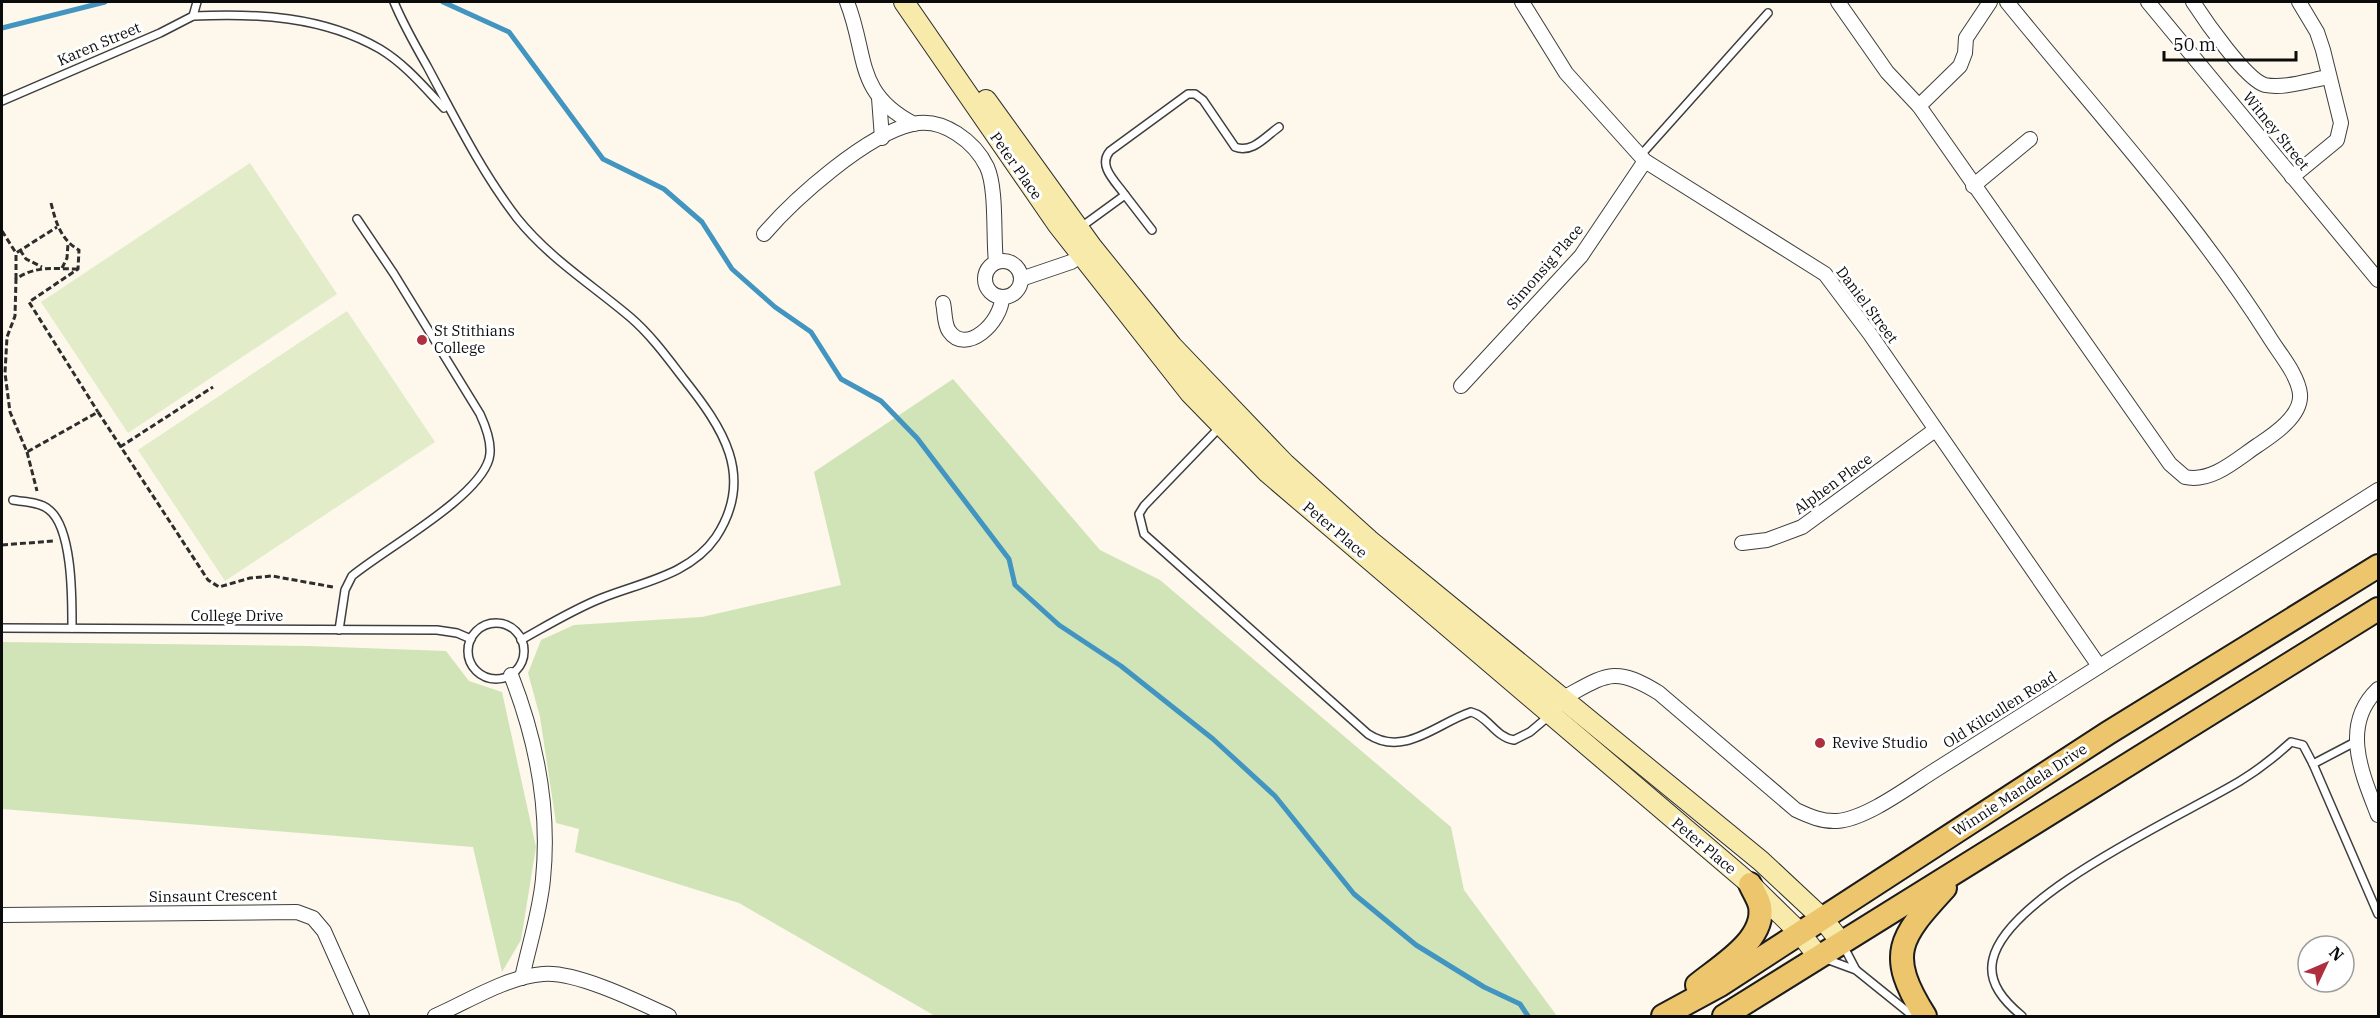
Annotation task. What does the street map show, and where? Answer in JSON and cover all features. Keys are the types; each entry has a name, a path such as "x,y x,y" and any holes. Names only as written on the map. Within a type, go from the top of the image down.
{"main road":[{"name":"Peter Place","path":"904,2 1043,204 1087,252 1126,301 1180,383 1228,419 1269,473 1558,706 1761,861 1822,918 1841,942"},
{"name":"Peter Place","path":"914,2 1079,229 1087,252"},
{"name":"Winnie Mandela Drive","path":"1661,1017 1720,985 2108,733 2379,566"},
{"path":"1724,1017 1818,956 2379,609"},
{"name":"Peter Place","path":"1558,706 1750,884 1800,933 1818,956"},
{"path":"1926,1017 1907,988 1901,961 1903,942 1916,920 1962,869"},
{"path":"1661,1017 1754,935 1761,914 1758,900 1750,884"}],"street":[{"path":"847,2 866,76 879,98 897,115 914,124 938,126 961,136 978,152 988,170 993,194 996,262"},
{"name":"Daniel Street","path":"1522,2 1566,73 1642,158 1826,274 1870,334 2099,666"},
{"path":"1838,2 1887,72 1918,106 2170,464 2185,477 2200,477 2224,468 2276,433 2296,410 2300,395 2294,377 2212,252 2010,2 1989,4 1966,38 1965,53 1960,66 1918,106"},
{"name":"Witney Street","path":"2148,2 2379,280"},
{"path":"2193,2 2246,71 2259,82 2274,86 2329,77"},
{"path":"2292,177 2337,140 2341,133 2340,114 2317,32 2299,2"},
{"path":"879,98 882,138"},
{"path":"764,234 803,192 882,138 914,124"},
{"path":"1973,186 2030,139"},
{"name":"Simonsig Place","path":"1461,386 1581,256 1642,158"},
{"path":"1021,279 1087,252"},
{"path":"996,262 1013,264 1019,271 1021,279 1015,293 1002,297 989,291 985,282 988,268 996,262"},
{"path":"943,303 947,328 955,337 963,339 978,335 993,324 1000,312 1002,297"},
{"name":"Alphen Place","path":"1742,543 1767,540 1802,527 1935,430"},
{"name":"Old Kilcullen Road","path":"1558,706 1610,675 1636,679 1659,693 1796,810 1810,817 1839,821 1872,808 2379,490"},
{"path":"511,675 529,731 545,832 543,882 522,978"},
{"path":"2379,690 2365,706 2358,720 2355,742 2363,777 2379,815"},
{"name":"Sinsaunt Crescent","path":"2,915 297,912 313,918 324,931 362,1017"},
{"path":"435,1017 522,978 544,974 560,975 589,983 669,1017"}],"lane":[{"path":"197,2 193,16 240,14 280,18 334,29 381,50 411,73 450,114"},
{"path":"394,2 450,114 500,194 526,228 562,264 631,317 660,348 712,414 733,460 734,484 729,512 716,537 702,552 684,567 645,585 582,606 521,640"},
{"path":"1642,158 1768,13"},
{"name":"Karen Street","path":"2,100 160,33 193,16"},
{"path":"1152,230 1104,165 1104,158 1110,151 1188,94 1195,94 1203,100 1235,147 1243,150 1251,148 1279,127"},
{"path":"1079,229 1125,195"},
{"path":"339,630 345,590 352,576 458,500 480,478 490,457 486,426 480,414 394,274 357,219"},
{"path":"1228,419 1144,506 1139,514 1144,534 1368,734 1382,743 1399,742 1439,729 1470,712 1482,716 1499,734 1514,740 1530,732 1558,706"},
{"path":"13,500 40,505 55,515 72,566 72,628"},
{"path":"492,624 511,627 521,640 524,651 523,661 511,675 494,680 478,672 469,657 471,639 483,626 492,624"},
{"name":"College Drive","path":"2,628 437,630 457,633 471,639"},
{"path":"2022,1017 1996,988 1992,961 2007,931 2024,911 2057,887 2167,820 2241,780 2291,742 2303,746 2313,764 2379,914"},
{"path":"2313,764 2355,742"},
{"name":"Peter Place","path":"1841,942 1856,970"},
{"name":"Peter Place","path":"1818,956 1856,970 1913,1017"}],"path":[{"path":"51,203 57,226 68,244 79,250 78,269"},
{"path":"16,253 57,226"},
{"path":"2,231 16,253 15,316 7,337 5,373 10,412 27,452 40,505"},
{"path":"62,269 67,258 68,244"},
{"path":"20,250 27,259 44,268"},
{"path":"16,279 28,271 44,268 78,269"},
{"path":"78,269 29,302 120,447 208,580 219,587 272,576 345,590"},
{"path":"120,447 213,387"},
{"path":"27,452 98,412"},
{"path":"2,545 64,540"}],"green space":[{"path":"250,163 337,294 128,433 41,302"},
{"path":"347,311 435,442 225,581 138,450"},
{"path":"953,379 1100,550 1160,580 1451,827 1464,890 1557,1016 935,1016 739,903 575,852 579,829 556,823 540,717 528,673 541,640 574,625 702,617 841,585 814,472"},
{"path":"2,642 308,646 446,651 469,681 502,692 536,847 521,940 502,972 473,847 2,809"}],"waterway":[{"path":"2,28 105,2"},
{"path":"443,2 509,32 603,159 664,189 702,222 732,269 775,307 811,332 841,379 881,401 917,438 1009,559 1015,585 1059,625 1121,666 1213,739 1275,796 1354,894 1416,945 1484,987 1520,1004 1528,1016"}],"place":[{"name":"St Stithians College","path":"422,340"},
{"name":"Revive Studio","path":"1820,743"}]}
